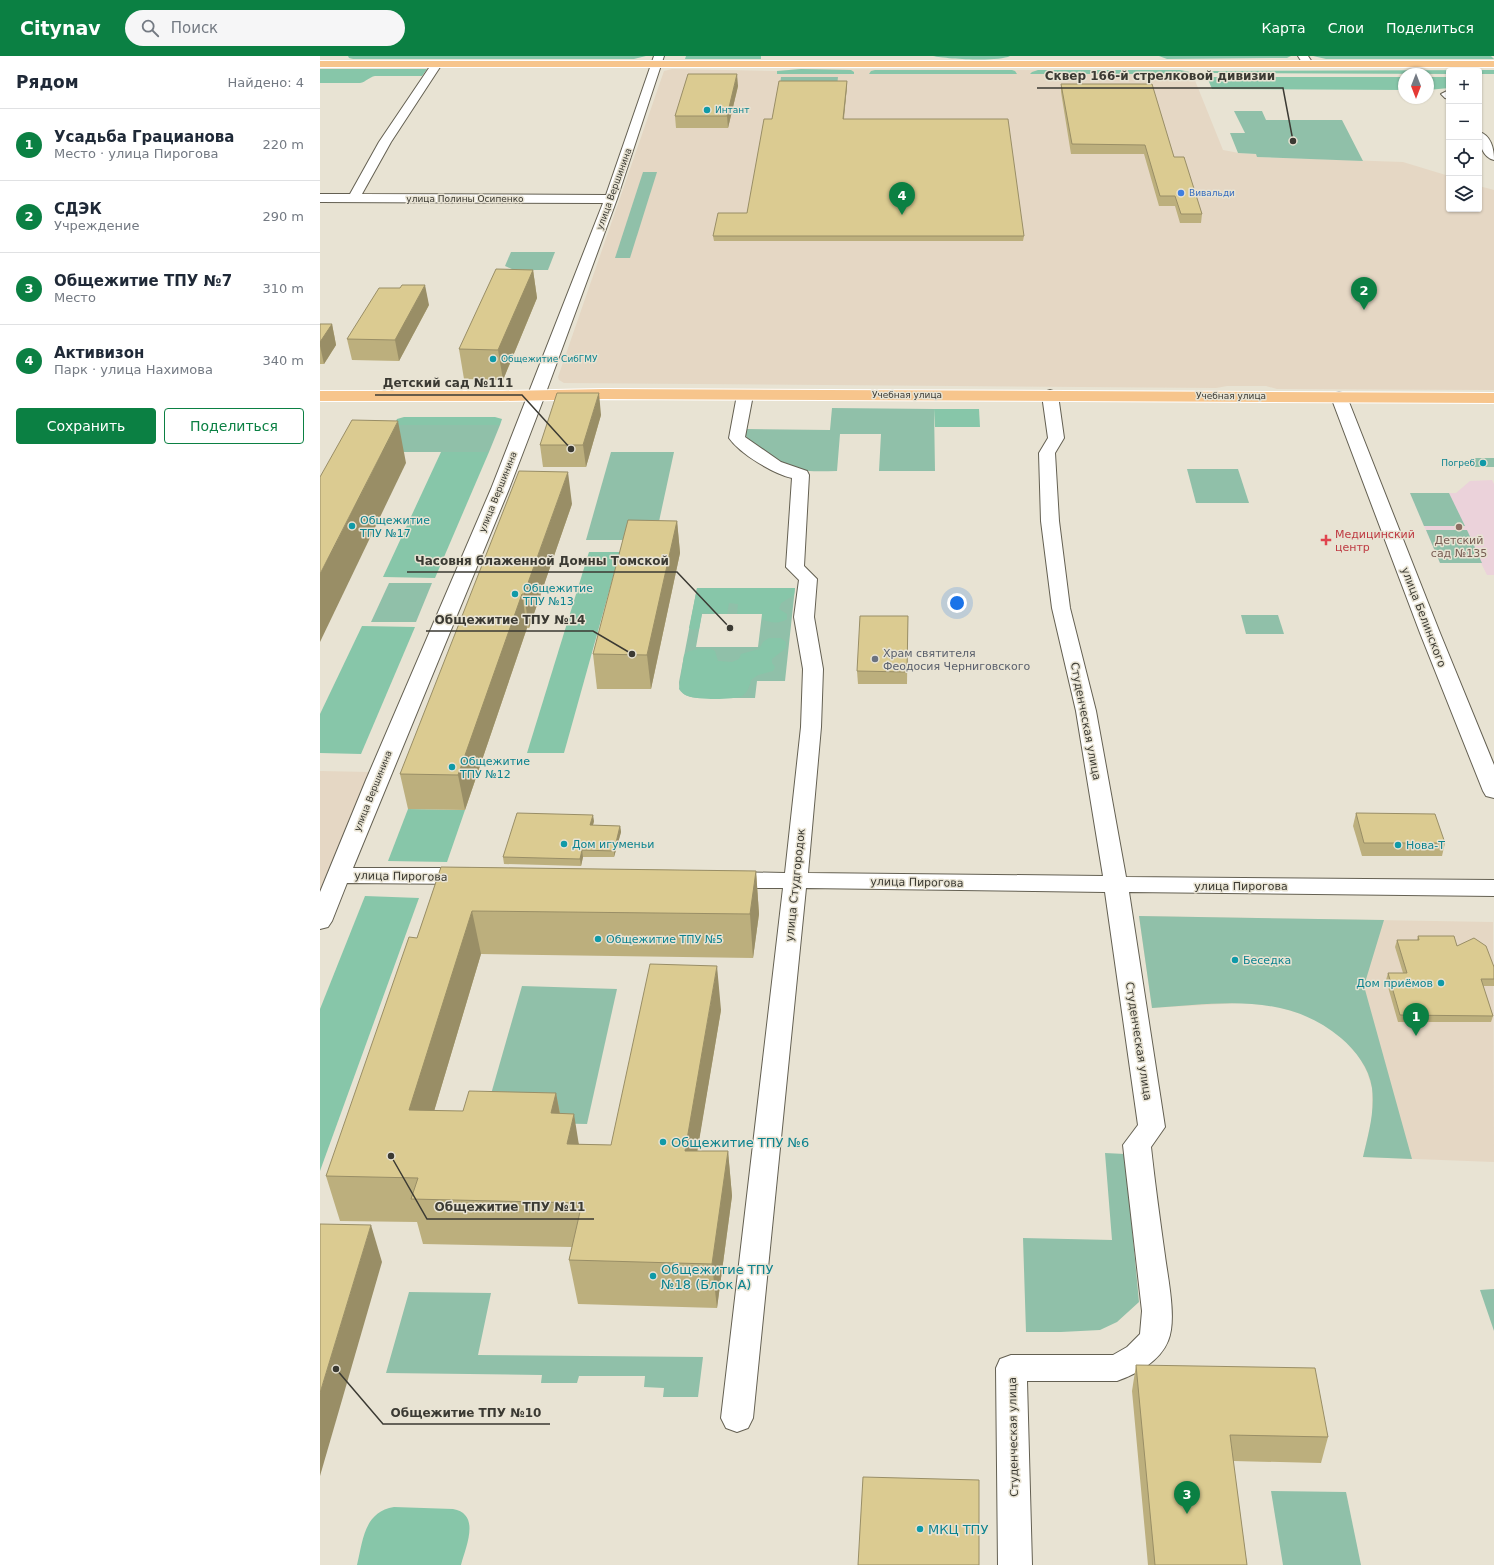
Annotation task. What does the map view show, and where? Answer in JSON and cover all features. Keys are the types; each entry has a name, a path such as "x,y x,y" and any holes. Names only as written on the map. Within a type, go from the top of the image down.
{"main road":[{"path":"320,64 438,64 658,60 1306,60 1494,64"},
{"name":"Учебная улица","path":"320,396 745,394 1494,398"}],"street":[{"name":"улица Вершинина","path":"320,921 537,396 611,199 658,60"},
{"path":"354,198 385,142 438,64"},
{"path":"1482,140 1494,156"},
{"name":"улица Полины Осипенко","path":"320,198 611,199"},
{"name":"улица Студгородок","path":"737,1418 811,735 813,669 804,617 808,579 795,567 801,475 789,473 764,459 737,438 745,394"},
{"name":"Студенческая улица","path":"1015,1565 1011,1368 1116,1368 1138,1356 1154,1340 1157,1311 1137,1145 1152,1127 1116,885 1085,703 1061,608 1050,521 1047,453 1056,438 1050,396"},
{"name":"улица Белинского","path":"1339,397 1428,628 1494,791"},
{"name":"улица Пирогова","path":"340,875 486,877"},
{"name":"улица Пирогова","path":"703,880 1494,888"}],"shaded area":[{"path":"672,69 777,71 801,69 1185,71 1192,73 1223,150 1256,154 1258,157 1403,162 1446,175 1446,212 1482,212 1482,187 1494,190 1494,390 1277,389 1266,386 1227,386 1216,388 564,383 559,380 558,377 664,71"},
{"name":"Детский сад №135","path":"1492,480 1494,484 1494,575 1487,575 1481,563 1440,563 1410,493 1456,493 1470,481"},
{"path":"320,771 370,772 320,890"},
{"path":"1139,916 1493,922 1494,1162 1363,1157 1372,1118 1372,1088 1367,1072 1359,1057 1346,1042 1330,1029 1311,1017 1275,1006 1240,1003 1152,1008"}],"green space":[{"path":"348,56 646,56 634,59 353,59 349,58"},
{"path":"686,56 761,56 761,59 685,59"},
{"path":"933,56 1010,56 995,59 960,59"},
{"path":"1159,56 1291,56 1287,58 1167,59"},
{"path":"1313,56 1491,56 1494,59 1326,59"},
{"path":"320,69 427,69 422,76 375,76 360,83 320,83"},
{"path":"801,69 851,70 854,74 777,74 777,71"},
{"path":"1012,70 1017,74 869,74 871,71"},
{"path":"1038,70 1180,70 1190,72 1192,74 1030,74"},
{"path":"1398,70 1398,74 1206,73 1214,71"},
{"path":"1434,70 1446,70 1446,74 1434,74"},
{"path":"1482,70 1494,70 1494,74 1482,74"},
{"path":"781,77 838,77 837,86 780,85"},
{"path":"1207,77 1398,77 1398,90 1212,89"},
{"path":"1434,77 1446,77 1446,88 1434,89"},
{"path":"1234,111 1262,111 1266,120 1342,120 1363,161 1257,157 1256,154 1238,153 1230,133 1245,133"},
{"path":"643,172 657,172 630,258 615,258"},
{"path":"511,252 555,252 548,270 514,270 505,266"},
{"path":"832,408 934,409 935,471 879,471 881,434 840,434 837,471 809,471 794,469 779,462 764,452 746,436 746,429 830,430"},
{"path":"934,409 979,409 980,427 935,427"},
{"path":"404,417 495,417 502,419 500,425 394,425 397,419"},
{"path":"394,425 500,425 489,452 381,452"},
{"path":"441,452 489,452 435,578 383,577"},
{"path":"611,452 674,452 655,540 586,540"},
{"name":"Погреб","path":"1471,458 1494,458 1494,467 1475,467"},
{"path":"1187,469 1238,469 1249,503 1196,503"},
{"path":"1410,493 1449,493 1465,526 1424,526"},
{"path":"1426,530 1467,530 1482,563 1440,563"},
{"path":"589,552 620,552 564,753 527,753"},
{"path":"389,583 432,583 416,622 371,622"},
{"path":"697,588 795,588 785,681 757,681 755,698 690,697 682,692 679,682","holes":["702,614 762,614 758,647 696,647"]},
{"path":"697,588 795,588 794,595 781,603 779,609 787,614 787,619 784,621 768,621 762,619 762,614 737,614 738,604 729,603 727,614 702,613 699,629 692,630 689,628"},
{"path":"1241,615 1278,615 1284,634 1246,634"},
{"path":"362,626 415,627 361,754 320,753 320,714"},
{"path":"769,638 781,638 786,642 786,648 772,659 772,663 775,667 773,671 758,675 751,680 748,689 742,696 724,699 707,699 687,696 679,689 684,655 689,651 711,649 715,651 718,661 732,662 739,659 741,654 759,649 763,642"},
{"path":"408,809 465,810 447,862 388,861"},
{"path":"365,896 419,898 320,1171 320,1009"},
{"path":"1139,916 1384,920 1364,986 1412,1159 1363,1157 1373,1106 1372,1088 1368,1074 1361,1060 1352,1048 1320,1023 1297,1013 1274,1007 1250,1004 1226,1003 1152,1008"},
{"path":"522,986 617,989 587,1124 483,1122"},
{"path":"1105,1153 1125,1154 1139,1302 1117,1322 1100,1330 1026,1332 1023,1238 1112,1240"},
{"path":"1494,1289 1494,1331 1480,1290"},
{"path":"409,1292 491,1293 478,1355 703,1357 698,1397 663,1397 664,1388 644,1387 645,1376 579,1376 577,1383 541,1383 542,1375 386,1373"},
{"path":"1271,1491 1346,1492 1361,1565 1283,1565"},
{"path":"394,1507 453,1509 462,1512 467,1517 469,1532 461,1565 357,1565 366,1528 376,1515 384,1510"}],"building":[{"path":"688,74 737,74 727,116 675,116"},
{"path":"779,81 847,81 843,119 1008,119 1024,236 713,236 718,213 747,213 764,119 772,119"},
{"path":"1061,84 1152,84 1174,157 1184,157 1202,214 1181,214 1175,196 1160,196 1145,145 1072,144"},
{"path":"496,269 533,270 498,350 459,349"},
{"path":"402,285 425,285 395,340 347,339 379,288 400,288"},
{"path":"320,324 332,324 320,342"},
{"path":"557,393 599,393 583,445 540,445"},
{"path":"352,420 398,421 320,574 320,477"},
{"path":"519,471 568,472 524,594 522,594 458,775 400,774"},
{"path":"628,520 677,521 647,655 593,654"},
{"name":"Храм святителя Феодосия Черниговского","path":"860,616 908,616 907,672 857,671"},
{"name":"Дом игуменьи","path":"517,813 593,815 590,825 620,826 614,851 582,850 580,859 503,857"},
{"path":"1356,813 1435,814 1445,843 1364,843"},
{"path":"441,867 756,871 750,914 472,911 409,1110 463,1111 469,1091 556,1093 551,1113 574,1114 567,1144 611,1145 650,964 717,966 685,1151 728,1151 712,1264 569,1260 582,1203 411,1199 418,1178 326,1176 409,937 417,938"},
{"name":"Дом приёмов","path":"1418,936 1454,936 1457,946 1474,938 1486,946 1494,967 1494,979 1481,979 1493,1016 1400,1015 1388,973 1407,973 1397,940 1419,940"},
{"path":"320,1224 371,1225 320,1393"},
{"path":"1136,1365 1315,1368 1328,1437 1230,1435 1247,1565 1155,1565"},
{"name":"МКЦ ТПУ","path":"863,1477 979,1480 979,1565 858,1565"}],"place":[{"name":"Интант","path":"707,110"},
{"name":"Сквер 166-й стрелковой дивизии","path":"1293,141"},
{"name":"Вивальди","path":"1181,193"},
{"name":"Активизон","path":"902,215"},
{"name":"СДЭК","path":"1364,310"},
{"name":"Общежитие СибГМУ","path":"493,359"},
{"name":"Детский сад №111","path":"571,449"},
{"name":"Погреб","path":"1483,463"},
{"name":"Общежитие ТПУ №17","path":"352,526"},
{"name":"Детский сад №135","path":"1459,527"},
{"name":"Медицинский центр","path":"1326,540"},
{"name":"Общежитие ТПУ №13","path":"515,594"},
{"name":"Часовня блаженной Домны Томской","path":"730,628"},
{"name":"Общежитие ТПУ №14","path":"632,654"},
{"name":"Храм святителя Феодосия Черниговского","path":"875,659"},
{"name":"Общежитие ТПУ №12","path":"452,767"},
{"name":"Дом игуменьи","path":"564,844"},
{"name":"Нова-Т","path":"1398,845"},
{"name":"Общежитие ТПУ №5","path":"598,939"},
{"name":"Беседка","path":"1235,960"},
{"name":"Дом приёмов","path":"1441,983"},
{"name":"Усадьба Грацианова","path":"1416,1036"},
{"name":"Общежитие ТПУ №6","path":"663,1142"},
{"name":"Общежитие ТПУ №11","path":"391,1156"},
{"name":"Общежитие ТПУ №18 (Блок А)","path":"653,1276"},
{"name":"Общежитие ТПУ №10","path":"336,1369"},
{"name":"Общежитие ТПУ №7","path":"1187,1514"},
{"name":"МКЦ ТПУ","path":"920,1529"}]}
